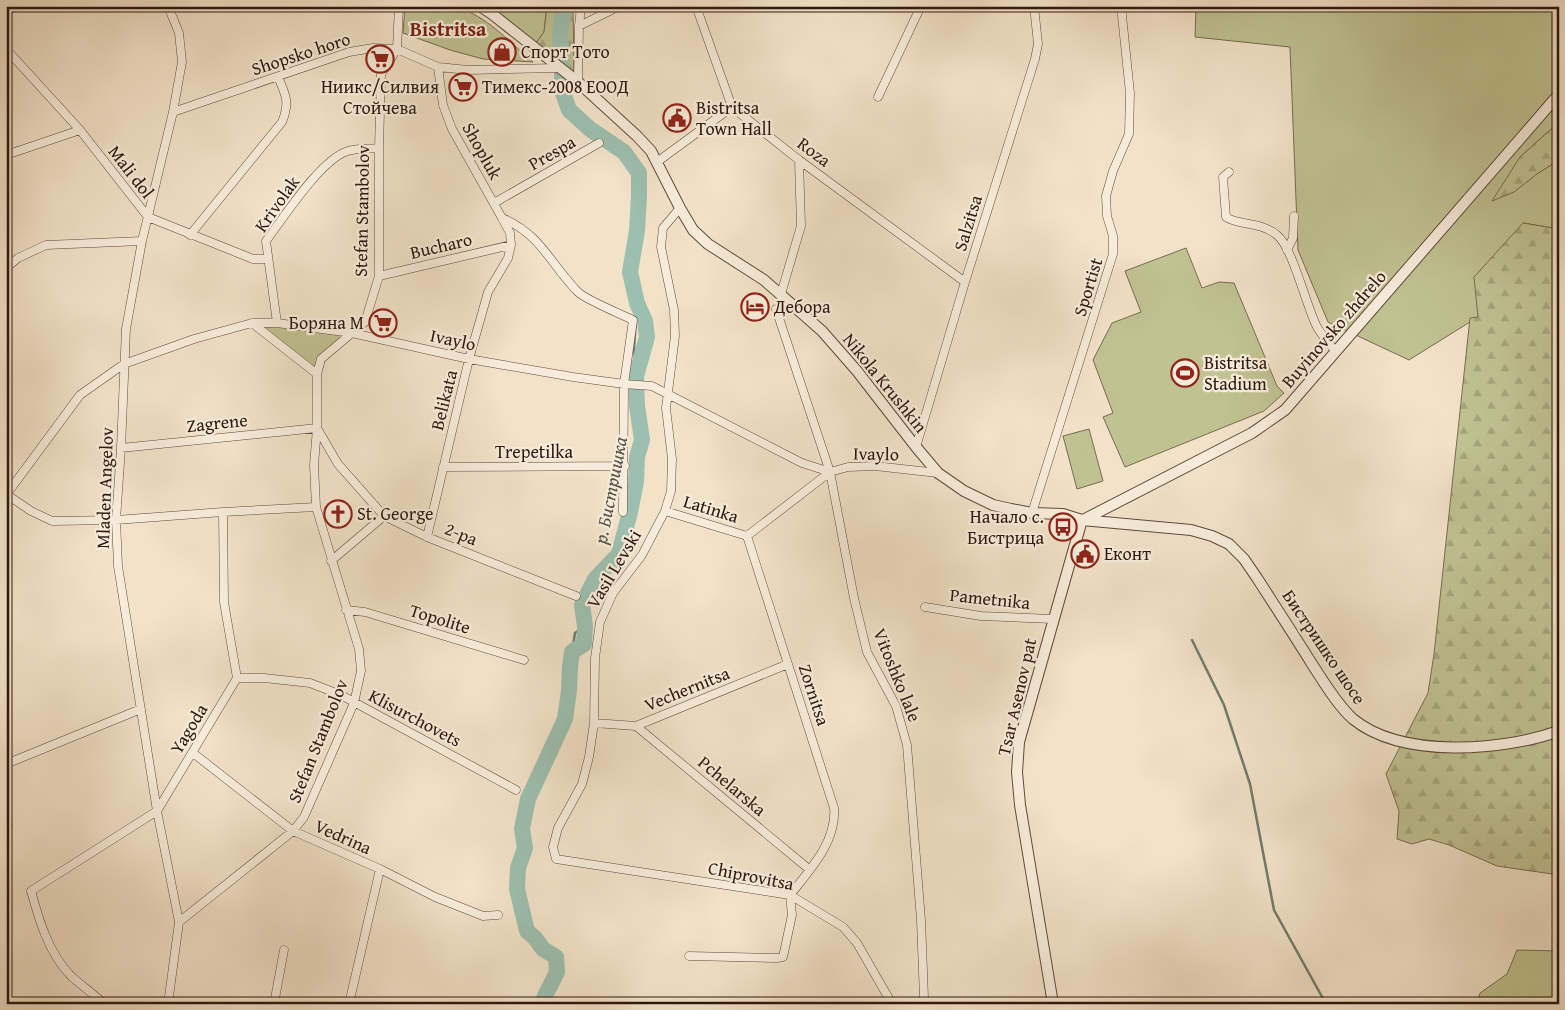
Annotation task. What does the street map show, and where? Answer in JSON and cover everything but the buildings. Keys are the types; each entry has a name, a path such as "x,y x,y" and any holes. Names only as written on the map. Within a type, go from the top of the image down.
{"street":[{"name":"Mladen Angelov","path":"168,6 179,33 182,62 173,112 142,241 126,329 116,520 118,566 157,811 179,922 168,1004"},
{"name":"Stefan Stambolov","path":"179,922 293,831 304,817 354,702 361,671 359,649 316,507 314,465 317,428 316,374 321,359 365,322 379,276 378,148 381,74 397,49 399,6"},
{"name":"Nikola Krushkin","path":"480,6 576,80 637,136 651,151 693,230 708,244 764,280 822,331 858,371 938,473 964,491 993,505 1032,513 1062,514 1082,520"},
{"path":"576,80 578,26 581,6"},
{"path":"578,26 620,6"},
{"path":"657,162 732,107 696,6"},
{"path":"878,97 921,6"},
{"name":"Salzitsa","path":"916,447 965,282 1035,59 1038,44 1034,6"},
{"name":"Sportist","path":"1032,513 1114,254 1113,236 1107,216 1106,196 1113,171 1129,134 1130,93 1121,6"},
{"name":"Shopsko horo","path":"173,112 349,52 373,48 397,49 438,67 468,70 559,68"},
{"name":"Mali dol","path":"6,49 80,130 148,217 253,259 268,259"},
{"name":"Shopluk","path":"438,67 443,105 452,130 510,233 511,245"},
{"path":"190,235 282,122 287,109 286,96 278,77"},
{"name":"Buyinovsko zhdrelo","path":"1082,520 1252,433 1285,410 1559,94"},
{"name":"Roza","path":"732,107 798,160 965,282"},
{"path":"6,154 80,130"},
{"name":"Prespa","path":"494,203 599,143"},
{"name":"Krivolak","path":"277,322 266,241 321,168 336,156 348,151 378,148"},
{"path":"781,294 801,226 798,160"},
{"path":"1229,172 1224,177 1226,217 1232,220 1259,225 1278,236 1287,250 1317,327 1336,352"},
{"name":"Vasil Levski","path":"556,859 553,847 558,828 582,784 589,757 594,723 595,658 600,622 613,593 642,555 665,511 671,491 672,459 666,408 675,336 674,310 661,247 662,228 680,208"},
{"path":"1287,250 1293,238 1294,216"},
{"name":"Vasil Levski","path":"502,218 516,224 541,245 579,293 632,320 624,384 625,466 623,512"},
{"path":"6,268 18,258 46,245 142,241"},
{"name":"Bucharo","path":"379,276 511,245"},
{"name":"Belikata","path":"427,537 469,359 488,292 508,258 511,245"},
{"name":"Vitoshko lale","path":"776,309 830,472 854,598 867,652 896,706 907,745 921,920 924,998 922,1004"},
{"name":"Ivaylo","path":"6,494 80,396 124,364 194,339 252,323 277,322 352,333 469,359 624,384 652,386 802,463 830,472 848,467 876,466 938,473"},
{"path":"252,323 316,374"},
{"name":"Zagrene","path":"121,448 317,428"},
{"name":"2-ра","path":"317,428 338,464 384,516 427,537 576,596"},
{"name":"Trepetilka","path":"443,467 625,466"},
{"path":"747,536 830,472"},
{"path":"6,494 52,521 116,520 316,507"},
{"name":"Latinka","path":"665,511 747,536"},
{"path":"223,512 224,602 237,678"},
{"path":"331,560 384,516"},
{"name":"Tsar Asenov pat","path":"1053,1004 1020,805 1017,772 1019,742 1082,520"},
{"name":"Бистришко шосе","path":"1082,520 1191,530 1212,536 1229,544 1244,559 1257,578 1330,692 1353,719 1381,735 1404,743 1437,747 1477,747 1513,742 1559,731"},
{"name":"Zornitsa","path":"747,536 834,808 833,831 810,870 790,895"},
{"name":"Pametnika","path":"925,607 980,616 1053,620"},
{"name":"Topolite","path":"346,610 366,612 524,660"},
{"name":"Vechernitsa","path":"594,723 636,726 788,664"},
{"name":"Klisurchovets","path":"237,678 264,678 310,683 341,695 516,790"},
{"name":"Yagoda","path":"104,1004 70,975 55,955 37,914 31,891 157,811 237,678"},
{"path":"6,764 141,709"},
{"name":"Pchelarska","path":"636,726 810,870"},
{"name":"Vedrina","path":"193,753 293,831 380,869 435,897 484,916 498,915"},
{"path":"6,813 8,827"},
{"name":"Chiprovitsa","path":"556,859 790,895 843,927 857,943 892,1004"},
{"path":"349,1004 380,869"},
{"path":"689,956 783,957 792,915 790,895"},
{"path":"274,1004 284,950"}],"green space":[{"path":"405,6 450,7 464,10 482,19 533,62 483,59 450,50 403,33"},
{"path":"491,6 547,6 544,32 536,43"},
{"path":"547,6 573,6 574,73 536,43 544,32"},
{"path":"1196,6 1559,6 1559,122 1520,157 1537,174 1559,160 1559,229 1523,223 1478,317 1409,360 1328,322 1298,250 1290,47 1195,37"},
{"path":"1559,122 1559,160 1514,192 1492,201 1520,157"},
{"path":"1523,223 1559,229 1559,875 1497,866 1449,845 1429,839 1412,844 1397,839 1399,811 1386,774 1428,693 1434,654 1470,318 1478,317 1474,277"},
{"name":"Bistritsa Stadium","path":"1186,248 1202,288 1219,282 1234,283 1277,386 1284,393 1264,411 1125,467 1103,417 1113,413 1093,360 1112,323 1141,312 1125,271"},
{"path":"252,323 352,333 321,359 317,374"},
{"path":"1089,429 1103,481 1077,489 1063,436"},
{"path":"1517,950 1559,951 1559,1000 1530,998 1522,1004 1477,1004 1480,993 1507,974"},
{"path":"1530,998 1559,1000 1559,1004 1522,1004"}],"waterway":[{"name":"р. Бистришка","path":"544,1004 544,998 557,972 556,957 543,949 527,931 517,889 518,868 525,848 522,829 528,799 565,719 572,652 584,644 585,626 582,605 595,579 619,554 630,512 636,482 637,457 642,440 637,406 636,376 647,337 645,321 637,303 630,272 637,231 639,173 624,152 590,129 569,110 563,93 560,34 564,6"},
{"path":"636,376 634,349 637,303"},
{"path":"572,652 575,633 585,626"},
{"path":"1192,640 1224,705 1250,784 1274,910 1326,1004"}],"place":[{"name":"Спорт Тото","path":"502,52"},
{"name":"Ниикс/Силвия Стойчева","path":"380,59"},
{"name":"Тимекс-2008 ЕООД","path":"463,87"},
{"name":"Bistritsa Town Hall","path":"677,118"},
{"name":"Дебора","path":"755,307"},
{"name":"Боряна М","path":"383,323"},
{"name":"Bistritsa Stadium","path":"1185,373"},
{"name":"St. George","path":"338,514"},
{"name":"Начало с. Бистрица","path":"1063,527"},
{"name":"Еконт","path":"1085,554"}],"district":[{"name":"Bistritsa","path":"448,29"}]}
